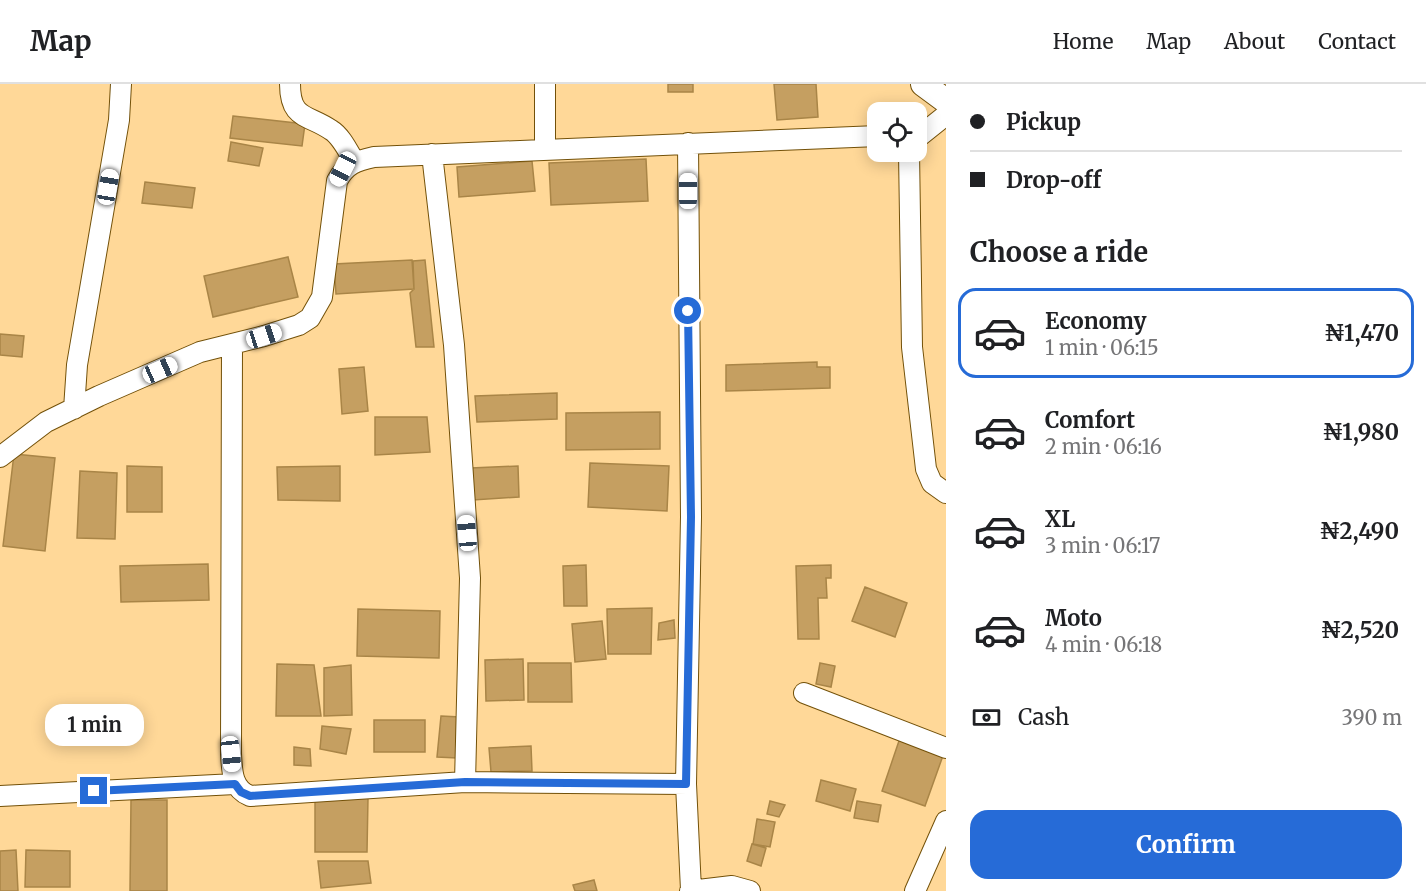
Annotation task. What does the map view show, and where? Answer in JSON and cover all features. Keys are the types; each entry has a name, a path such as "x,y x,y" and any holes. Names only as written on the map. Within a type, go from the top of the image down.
{"street":[{"path":"74,409 76,365 120,120 122,84"},
{"path":"290,84 290,98 294,108 308,120 330,129 354,161"},
{"path":"545,84 545,149"},
{"path":"923,84 946,101"},
{"path":"927,130 946,115"},
{"path":"0,457 46,422 200,352 299,325 310,318 322,297 337,182 343,169 354,161 374,157 432,154 867,136"},
{"path":"688,143 691,517 686,784 691,890 732,886 750,891"},
{"path":"432,154 454,345 470,578 465,782"},
{"path":"909,162 913,358 926,469 932,483 946,493"},
{"path":"232,344 231,754 235,784 241,792 250,796 465,782 686,784"},
{"path":"804,693 946,748"},
{"path":"0,796 235,784"},
{"path":"915,891 946,821"}],"building":[{"path":"668,84 693,84 693,92 668,92"},
{"path":"774,84 816,84 818,117 777,120"},
{"path":"233,116 305,124 302,146 230,138"},
{"path":"231,142 263,148 259,166 228,161"},
{"path":"646,159 648,201 551,205 549,163"},
{"path":"532,161 535,191 459,197 457,167"},
{"path":"145,182 195,188 192,208 142,203"},
{"path":"288,257 298,297 213,317 204,276"},
{"path":"412,260 414,289 336,294 334,264"},
{"path":"425,260 434,347 416,347 410,293 414,289 413,261"},
{"path":"0,334 24,336 22,357 0,355"},
{"path":"817,362 817,367 830,367 830,388 726,391 726,365"},
{"path":"364,367 368,411 342,414 339,369"},
{"path":"557,393 557,419 477,422 475,396"},
{"path":"660,412 660,449 566,450 566,413"},
{"path":"375,417 427,417 430,452 375,455"},
{"path":"14,454 55,458 45,551 3,546"},
{"path":"590,463 669,466 667,511 588,507"},
{"path":"127,466 162,467 162,512 127,512"},
{"path":"340,466 340,501 278,500 277,467"},
{"path":"518,466 519,497 473,500 471,468"},
{"path":"80,471 117,473 115,539 77,538"},
{"path":"208,564 209,600 121,602 120,566"},
{"path":"586,565 587,606 564,606 563,566"},
{"path":"831,565 831,578 826,578 827,598 818,598 819,639 798,639 796,566"},
{"path":"865,587 907,603 895,637 852,621"},
{"path":"652,608 651,654 608,654 607,609"},
{"path":"358,609 440,611 439,658 357,656"},
{"path":"674,620 675,638 658,640 659,623"},
{"path":"602,621 606,659 575,662 572,624"},
{"path":"523,659 524,700 486,701 485,660"},
{"path":"528,663 571,663 572,702 528,702"},
{"path":"820,663 835,666 831,687 816,684"},
{"path":"277,664 314,665 321,716 276,716"},
{"path":"351,665 352,715 324,716 324,668"},
{"path":"441,716 460,717 457,758 437,757"},
{"path":"374,720 425,720 425,752 374,752"},
{"path":"322,726 351,729 346,754 320,749"},
{"path":"901,735 945,750 925,806 882,791"},
{"path":"531,746 532,771 491,772 489,748"},
{"path":"294,747 310,749 311,766 294,765"},
{"path":"821,780 856,789 850,811 816,801"},
{"path":"315,798 368,798 367,852 315,852"},
{"path":"131,800 167,800 167,891 130,891"},
{"path":"770,801 785,805 779,817 767,814"},
{"path":"857,801 881,805 878,822 854,818"},
{"path":"757,819 775,822 770,847 753,844"},
{"path":"752,844 766,848 761,866 747,861"},
{"path":"16,850 18,891 0,891 0,851"},
{"path":"26,850 70,851 70,887 25,887"},
{"path":"318,861 368,861 371,883 321,888"},
{"path":"594,880 597,891 575,891 573,885"}],"route":[{"path":"94,791 235,784 241,792 250,796 465,782 686,784 691,517 688,311"}]}
